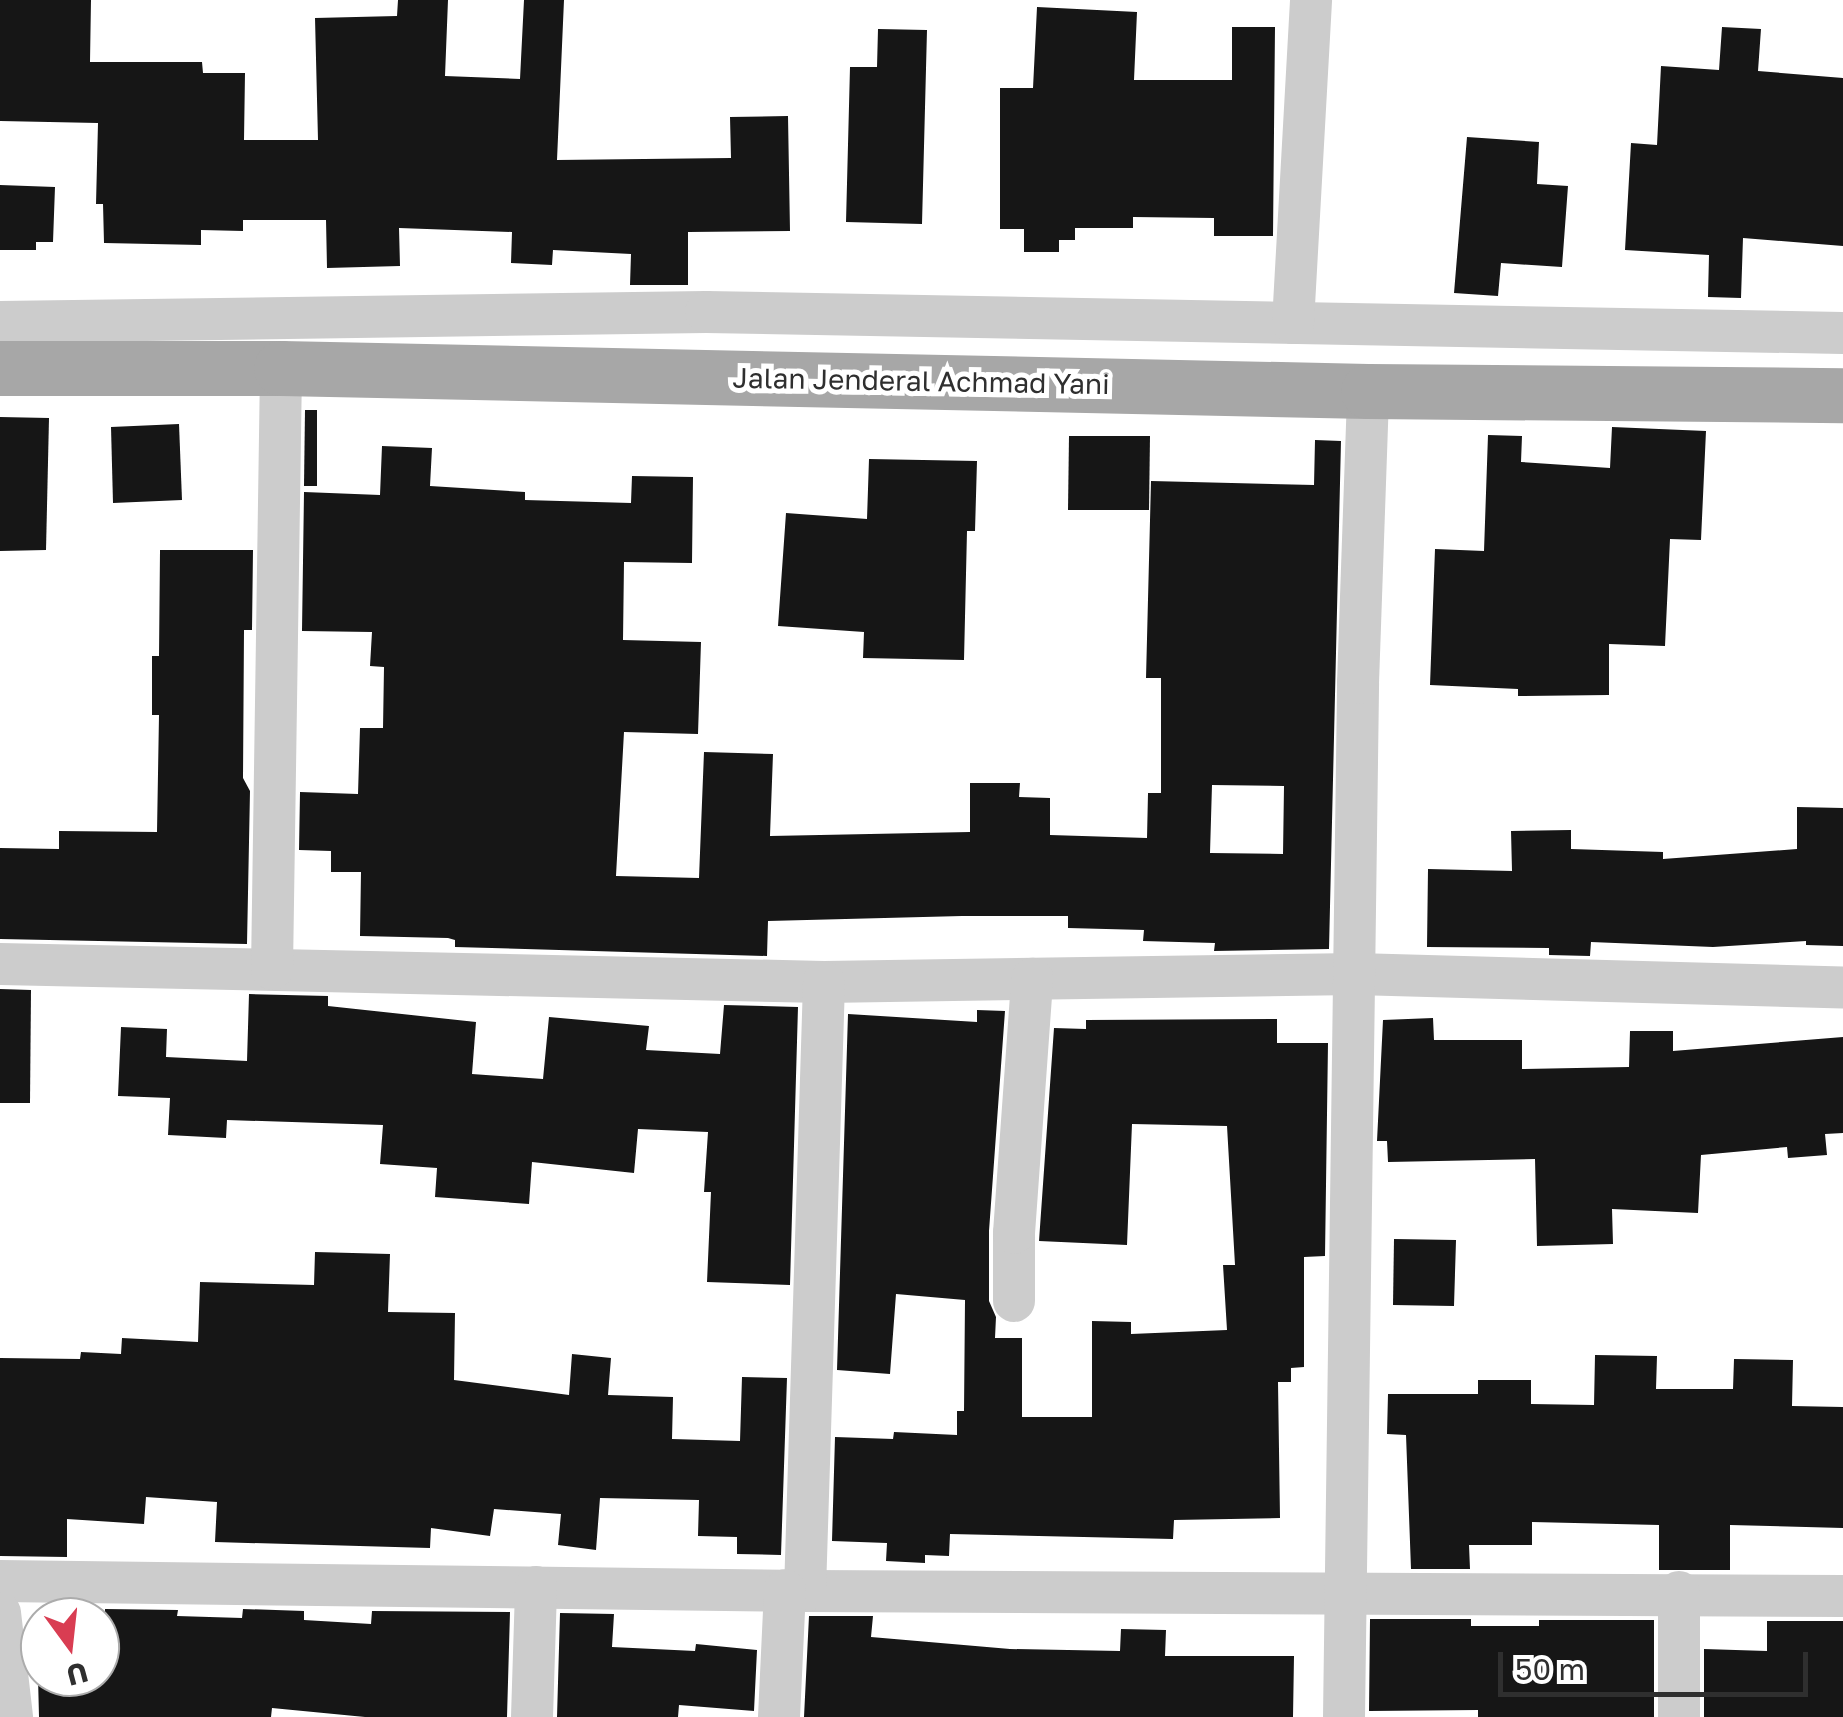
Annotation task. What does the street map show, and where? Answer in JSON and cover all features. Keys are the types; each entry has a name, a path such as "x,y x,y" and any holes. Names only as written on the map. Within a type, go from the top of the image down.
{"main road":[{"name":"Jalan Jenderal Achmad Yani","path":"0,368 281,368 1368,391 1843,395"}],"street":[{"path":"1293,323 1311,0"},
{"path":"0,322 706,312 1843,333"},
{"path":"272,970 281,368"},
{"path":"1344,1717 1358,682 1368,391"},
{"path":"0,964 824,982 1356,974 1843,988"},
{"path":"1014,1301 1014,1233 1032,979"},
{"path":"779,1717 795,1590 824,982"},
{"path":"0,1581 1343,1595 1679,1592 1843,1596"},
{"path":"532,1717 536,1588"},
{"path":"1679,1592 1679,1717"},
{"path":"0,1613 12,1717"}],"building":[{"path":"0,0 91,0 90,62 202,62 203,73 245,73 244,140 318,140 315,18 397,16 398,0 448,0 445,76 520,79 524,0 564,0 557,160 731,158 730,117 788,116 790,231 688,232 688,285 630,285 631,254 553,250 552,265 511,263 512,232 399,228 400,266 327,268 326,220 243,220 243,231 201,230 201,245 104,243 103,204 96,204 98,123 0,121"},
{"path":"1037,7 1137,12 1134,80 1232,80 1232,27 1275,27 1273,236 1214,236 1214,218 1133,217 1133,228 1075,228 1075,240 1059,240 1059,252 1024,252 1024,229 1000,229 1000,88 1033,88"},
{"path":"1722,27 1761,29 1758,71 1843,78 1843,246 1743,238 1741,298 1708,297 1709,255 1625,250 1631,143 1657,145 1661,66 1719,70"},
{"path":"878,29 927,30 922,224 846,222 850,67 877,67"},
{"path":"1467,137 1539,142 1537,184 1568,186 1562,267 1501,263 1498,296 1454,293"},
{"path":"0,185 55,187 53,242 36,242 36,250 0,250"},
{"path":"305,410 317,410 317,486 304,486"},
{"path":"0,417 49,418 46,550 0,551"},
{"path":"179,424 182,500 113,503 111,427"},
{"path":"1612,427 1706,431 1701,540 1670,539 1665,646 1609,644 1609,695 1518,696 1518,689 1430,685 1435,549 1484,551 1488,435 1522,436 1521,462 1610,468"},
{"path":"1069,436 1150,436 1149,510 1068,510"},
{"path":"1315,440 1341,441 1329,949 1214,951 1215,943 1143,941 1144,930 1068,928 1068,916 768,921 767,956 455,947 455,940 448,938 360,936 361,872 331,872 331,851 299,850 300,792 358,794 360,728 383,728 384,667 370,666 372,632 302,631 304,492 380,495 382,446 432,448 430,486 525,492 525,500 631,503 632,476 693,477 692,563 624,562 623,640 701,642 698,734 624,732 616,876 699,878 704,752 773,754 770,836 970,832 970,783 1020,783 1019,797 1050,798 1050,835 1147,838 1148,793 1161,793 1161,678 1146,678 1151,481 1314,485","holes":["1212,785 1284,786 1283,854 1210,853"]},
{"path":"869,459 977,461 975,531 967,531 964,660 863,658 864,632 778,626 786,513 867,519"},
{"path":"160,550 253,550 252,630 244,630 243,778 250,791 247,944 0,939 0,848 59,849 59,831 157,832 159,715 152,715 152,656 159,656"},
{"path":"1797,807 1843,808 1843,946 1806,945 1806,941 1713,947 1591,942 1590,956 1549,955 1549,948 1427,947 1428,869 1512,871 1511,831 1571,830 1571,849 1663,852 1663,859 1797,849"},
{"path":"0,989 31,990 30,1103 0,1103"},
{"path":"249,994 328,996 328,1006 476,1022 472,1074 543,1079 549,1017 649,1026 646,1050 720,1054 724,1005 798,1007 790,1285 707,1282 711,1192 704,1192 708,1132 638,1129 634,1173 532,1162 529,1204 435,1197 437,1168 380,1164 383,1125 227,1120 226,1138 168,1135 170,1098 118,1096 121,1027 167,1029 166,1057 247,1061"},
{"path":"977,1010 1005,1011 989,1231 989,1301 996,1317 995,1338 1022,1338 1022,1417 1092,1417 1092,1321 1131,1322 1131,1334 1227,1330 1223,1265 1235,1265 1227,1126 1132,1124 1127,1245 1039,1241 1054,1028 1086,1029 1086,1020 1277,1019 1277,1043 1328,1043 1325,1256 1304,1257 1304,1367 1291,1368 1291,1382 1278,1382 1280,1518 1174,1520 1173,1539 950,1534 949,1556 925,1555 925,1563 886,1561 887,1543 832,1541 835,1437 893,1439 894,1432 957,1435 957,1411 964,1411 965,1300 896,1294 890,1374 837,1370 848,1014 977,1022"},
{"path":"1433,1018 1434,1040 1522,1040 1522,1069 1629,1067 1630,1031 1673,1031 1673,1051 1843,1037 1843,1133 1825,1134 1827,1155 1788,1158 1787,1147 1701,1155 1698,1213 1612,1209 1613,1244 1537,1246 1535,1159 1388,1162 1387,1141 1377,1141 1383,1020"},
{"path":"1394,1239 1456,1240 1454,1306 1393,1305"},
{"path":"315,1252 390,1254 388,1312 455,1313 454,1380 569,1395 572,1354 611,1358 608,1395 673,1397 672,1439 740,1441 742,1377 787,1378 781,1555 737,1554 737,1537 698,1536 699,1500 600,1498 596,1550 558,1545 561,1514 494,1509 490,1536 431,1528 430,1548 215,1542 217,1502 146,1497 144,1524 67,1519 67,1557 0,1556 0,1358 80,1359 81,1352 121,1354 122,1338 198,1342 200,1282 314,1285"},
{"path":"1595,1355 1657,1356 1656,1389 1733,1389 1734,1359 1793,1360 1792,1406 1843,1407 1843,1528 1730,1525 1730,1570 1659,1570 1659,1525 1532,1522 1532,1545 1469,1545 1470,1569 1411,1569 1406,1435 1387,1434 1388,1394 1478,1394 1478,1380 1531,1380 1531,1404 1594,1405"},
{"path":"120,1609 178,1610 177,1616 242,1618 243,1609 304,1611 304,1620 371,1624 372,1611 510,1612 507,1717 365,1717 272,1708 271,1717 39,1717 38,1697 120,1697"},
{"path":"560,1613 614,1614 612,1647 695,1651 696,1644 757,1650 754,1711 679,1705 678,1717 557,1717"},
{"path":"809,1616 873,1616 871,1637 1010,1649 1120,1651 1121,1629 1166,1630 1165,1656 1294,1656 1293,1717 804,1717"},
{"path":"1370,1619 1471,1619 1471,1626 1539,1626 1539,1620 1654,1620 1654,1717 1478,1717 1478,1710 1369,1711"},
{"path":"1767,1621 1843,1621 1843,1717 1704,1717 1704,1649 1767,1651"}]}
